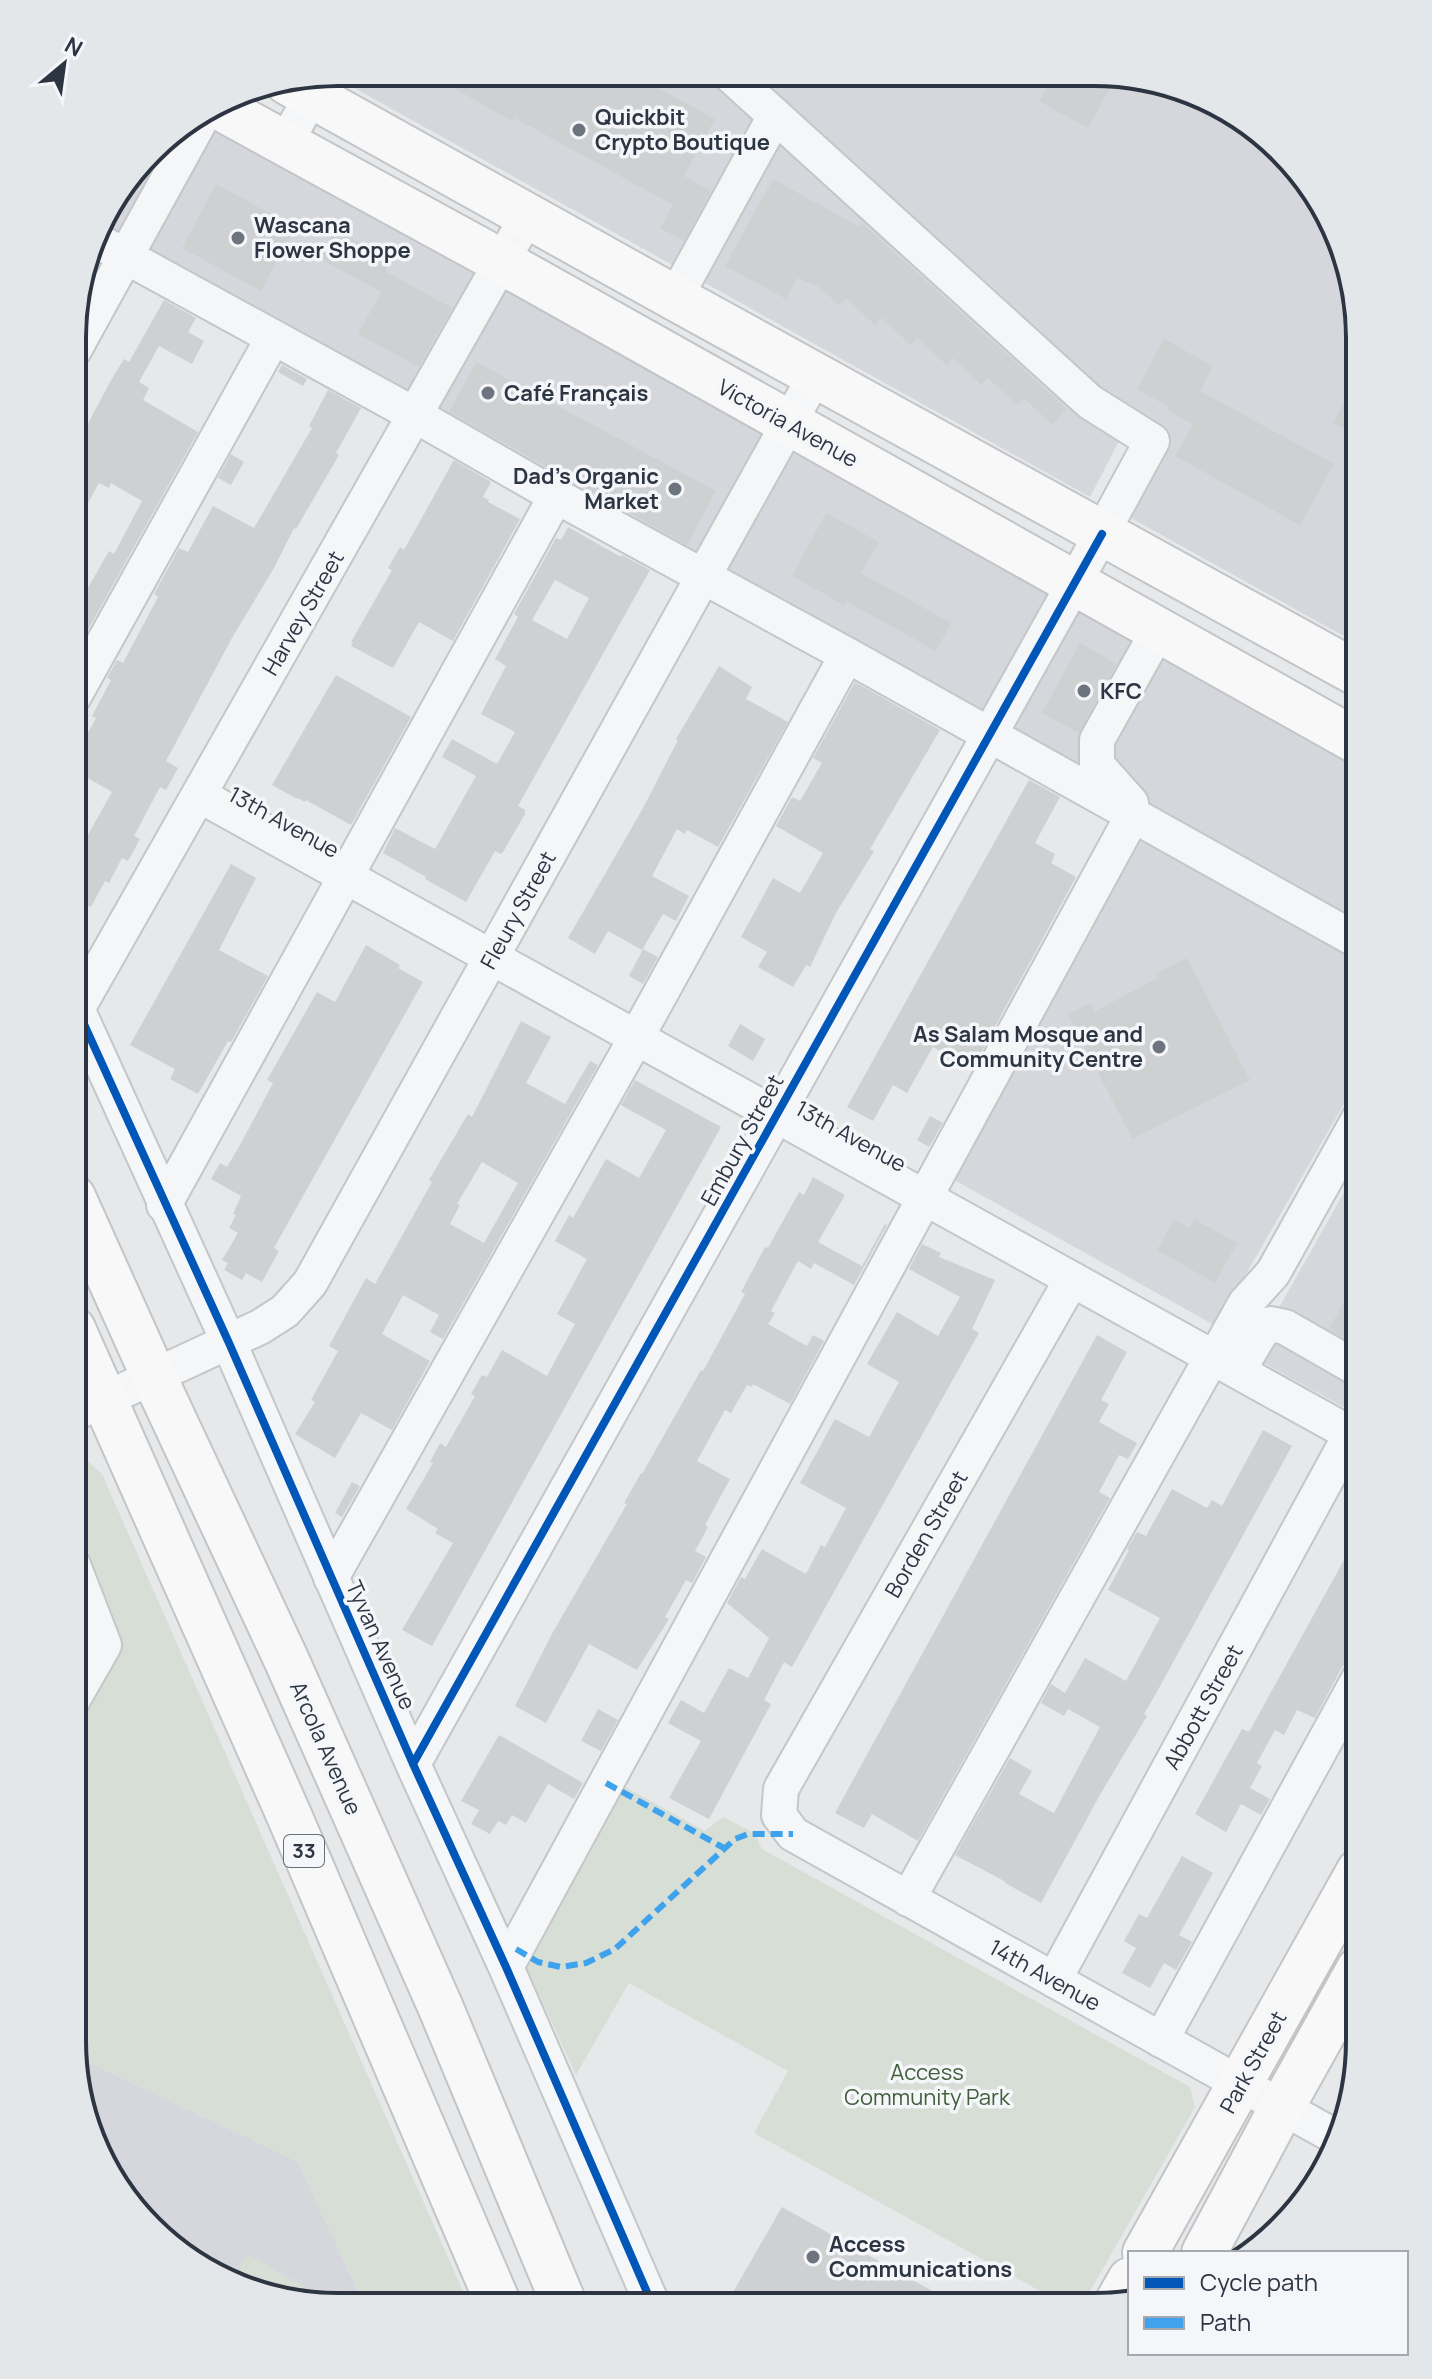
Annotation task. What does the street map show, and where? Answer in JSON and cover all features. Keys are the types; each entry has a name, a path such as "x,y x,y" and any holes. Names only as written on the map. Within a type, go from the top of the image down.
{"main road":[{"path":"313,88 527,217 1346,667"},
{"name":"Victoria Avenue","path":"228,112 502,262 1346,735"},
{"name":"Arcola Avenue","path":"86,1226 293,1673 440,2006 560,2293"},
{"name":"33","path":"89,1406 294,1828 494,2293"},
{"name":"Park Street","path":"1146,2251 1345,1896"},
{"path":"1205,2251 1345,1994"}],"street":[{"path":"675,298 775,116 742,86"},
{"path":"285,144 306,88"},
{"name":"Embury Street","path":"413,1764 1152,441 1090,402 775,116"},
{"path":"87,327 194,132"},
{"name":"Harvey Street","path":"86,985 199,795 527,217"},
{"path":"104,244 702,577 1135,812 1346,934"},
{"path":"86,674 273,338"},
{"name":"Fleury Street","path":"154,1377 260,1327 285,1311 310,1283 815,376"},
{"path":"164,1205 556,496"},
{"path":"1135,812 1097,765 1097,740 1158,631"},
{"path":"331,1578 636,1038 847,655"},
{"name":"13th Avenue","path":"199,795 1345,1431"},
{"path":"506,1967 1135,812"},
{"name":"Tyvan Avenue","path":"86,1029 229,1343 647,2293"},
{"path":"908,1899 1222,1362 1245,1304 1273,1273 1346,1143"},
{"name":"Borden Street","path":"781,1789 1072,1279"},
{"path":"1222,1362 1271,1324 1285,1327 1345,1362"},
{"path":"89,1406 154,1377"},
{"name":"Abbott Street","path":"1054,1980 1345,1453"},
{"path":"86,1599 104,1645 86,1676"},
{"path":"1161,2040 1345,1704"},
{"name":"14th Avenue","path":"781,1789 779,1815 793,1834 1328,2133"}],"shaded area":[{"path":"351,86 724,86 1119,441 1090,497"},
{"path":"757,86 1127,88 1190,105 1247,138 1272,160 1312,212 1327,242 1341,289 1346,338 1346,637 1111,507 1144,441"},
{"path":"205,124 1346,758 1346,1101 1216,1326 949,1177 1152,810 110,233 128,198 172,149"},
{"path":"1346,1190 1345,1408 1231,1345 1263,1309 1280,1306"},
{"path":"87,2062 297,2161 359,2293 305,2291 273,2284 242,2274 185,2241 138,2194 120,2167 105,2137 95,2106"}],"green space":[{"path":"86,1460 102,1474 464,2293 359,2293 297,2161 87,2062 86,1698 117,1642 86,1569"},
{"name":"Access Community Park","path":"623,1786 705,1831 723,1817 754,1833 762,1849 1190,2087 1195,2107 1089,2293 1044,2293 754,2133 788,2071 629,1983 576,2075 524,1962"},
{"path":"247,2254 314,2292 273,2284 237,2272"}],"building":[{"path":"450,86 655,86 715,119 684,176 711,191 684,241 660,228 673,205 515,118 513,122"},
{"path":"1047,86 1111,87 1088,128 1039,101"},
{"path":"773,179 858,226 862,223 1067,409 1052,425 1024,398 1017,405 988,378 981,385 953,358 947,365 917,338 911,345 882,318 875,325 846,298 839,305 818,286 797,278 786,299 725,266"},
{"name":"Wascana Flower Shoppe","path":"216,184 295,227 261,291 182,248"},
{"path":"335,230 391,260 385,271 452,308 419,367 358,334 381,292 319,258"},
{"path":"164,300 196,318 188,332 204,341 192,364 159,346 139,382 149,388 143,400 198,432 86,633 86,591 109,551 114,554 142,501 111,483 109,488 99,483 86,507 86,427 124,359 129,362"},
{"path":"1164,339 1213,366 1200,391 1334,464 1300,525 1175,456 1193,424 1137,389"},
{"path":"476,362 716,491 687,545 449,412"},
{"path":"282,365 307,379 303,386 278,372"},
{"path":"328,390 361,408 336,453 339,455 294,528 166,761 178,768 166,790 160,787 134,836 140,839 128,861 122,858 109,883 105,881 91,907 86,904 86,838 112,792 86,777 86,736 96,718 92,716 111,680 107,678 117,660 123,663 158,597 154,594 179,548 188,552 213,506 254,528 312,428 309,426"},
{"path":"1346,399 1346,430 1333,423"},
{"path":"231,454 244,462 231,485 218,478"},
{"path":"454,460 491,482 483,497 488,502 520,519 453,641 419,622 393,668 351,646 351,642 392,570 388,568 400,547 404,550"},
{"path":"826,513 879,542 861,573 951,623 936,651 846,601 844,605 792,576"},
{"path":"568,527 650,570 518,806 525,810 525,814 503,852 495,851 466,902 383,853 395,828 435,849 476,776 442,757 452,739 497,764 515,732 481,714 506,666 495,659 518,617 514,614 556,538 561,540","holes":["555,580 589,598 567,639 532,620"]},
{"name":"KFC","path":"1080,643 1117,664 1079,733 1042,713"},
{"path":"719,666 752,687 746,699 788,722 718,847 687,830 685,834 677,829 652,876 689,896 676,921 663,914 642,950 608,931 595,954 568,938 642,810 676,739"},
{"path":"336,675 411,717 351,825 272,785"},
{"path":"855,682 940,730 870,849 874,851 836,913 810,967 806,965 793,987 758,967 767,952 741,937 773,878 800,893 823,853 776,826 792,797 800,801 822,763 813,758"},
{"path":"1029,780 1060,797 1035,843 1055,854 1051,863 1076,877 972,1069 933,1047 907,1093 893,1085 873,1121 847,1107"},
{"path":"231,864 256,878 219,950 268,976 198,1094 170,1079 175,1069 130,1045"},
{"path":"366,945 423,982 274,1248 279,1251 262,1282 246,1273 242,1280 224,1270 228,1263 222,1260 238,1233 229,1228 241,1196 211,1179 220,1163 227,1167 240,1145 273,1083 267,1080 317,992 335,1002"},
{"path":"643,949 658,957 643,984 629,976"},
{"name":"As Salam Mosque and Community Centre","path":"1187,958 1250,1080 1132,1139 1068,1014 1091,1003 1095,1011 1158,978 1155,974"},
{"path":"521,1021 551,1037 526,1083 565,1104 590,1061 598,1065 443,1339 430,1332 439,1315 403,1295 382,1334 430,1361 392,1430 361,1413 335,1458 295,1434 315,1402 311,1400 338,1351 329,1346 366,1278 375,1284 432,1182 429,1180 468,1114 472,1117","holes":["482,1162 518,1183 484,1243 450,1224 460,1205 457,1204"]},
{"path":"740,1024 765,1039 753,1061 728,1046"},
{"path":"635,1080 721,1127 432,1646 402,1630 453,1543 435,1533 438,1529 406,1509 433,1463 430,1462 440,1443 446,1447 475,1396 471,1394 482,1375 487,1377 502,1350 547,1376 575,1324 557,1314 587,1259 555,1241 569,1215 573,1218 606,1159 639,1178 666,1130 621,1105"},
{"path":"930,1116 943,1123 929,1147 917,1140"},
{"path":"813,1177 845,1195 818,1242 862,1266 887,1225 854,1285 814,1263 811,1269 798,1261 771,1311 775,1313 768,1324 807,1346 813,1335 824,1341 790,1404 753,1384 752,1387 747,1385 731,1413 725,1410 697,1461 730,1479 695,1551 706,1557 692,1583 686,1580 665,1617 669,1619 637,1670 589,1644 546,1723 515,1706 553,1632 627,1504 624,1503 745,1294 741,1292 765,1247 768,1248 799,1192 804,1195"},
{"path":"1194,1219 1237,1243 1215,1283 1157,1250 1174,1220 1189,1228"},
{"path":"922,1244 941,1253 939,1257 995,1280 972,1329 979,1333 792,1667 784,1662 764,1700 771,1704 709,1819 669,1798 701,1741 668,1723 681,1700 704,1713 729,1668 748,1678 769,1638 727,1603 762,1549 806,1574 821,1545 825,1547 846,1508 800,1483 835,1419 869,1437 899,1382 867,1364 897,1312 938,1336 960,1297 909,1269"},
{"path":"1345,1299 1345,1339 1329,1329"},
{"path":"1097,1335 1127,1352 1101,1400 1109,1404 1099,1422 1137,1443 1128,1459 1119,1455 1099,1492 1110,1498 918,1841 872,1814 864,1828 835,1813"},
{"path":"1263,1430 1292,1446 1144,1714 1147,1716 1041,1903 955,1855 1010,1758 1032,1771 1019,1794 1054,1813 1100,1727 1068,1709 1064,1716 1041,1703 1051,1684 1065,1693 1085,1658 1126,1681 1160,1618 1108,1590 1127,1549 1137,1532 1146,1536 1172,1489 1207,1508 1212,1500 1222,1506"},
{"path":"352,1482 360,1486 342,1517 335,1513"},
{"path":"1345,1558 1345,1664 1315,1718 1297,1710 1284,1735 1275,1730 1257,1763 1262,1766 1250,1788 1270,1799 1261,1815 1241,1804 1226,1832 1195,1814 1242,1729 1249,1732"},
{"path":"598,1709 618,1720 601,1751 581,1741"},
{"path":"499,1735 583,1783 574,1799 548,1784 526,1823 512,1815 506,1825 498,1821 490,1834 471,1824 479,1810 461,1801"},
{"path":"1182,1856 1213,1873 1179,1935 1192,1942 1176,1970 1164,1963 1150,1988 1122,1973 1136,1948 1124,1941 1139,1914 1147,1918"},
{"name":"Access Communications","path":"782,2207 936,2293 732,2293"}],"marked path":[{"path":"606,1783 724,1848"},
{"path":"516,1949 538,1962 561,1967 586,1963 615,1949 735,1839 748,1834 793,1834"}],"cycle path":[{"path":"413,1764 1102,534"},
{"path":"86,1029 229,1343 647,2293"}],"place":[{"name":"Quickbit Crypto Boutique","path":"579,130"},
{"name":"Wascana Flower Shoppe","path":"238,238"},
{"name":"Café Français","path":"488,393"},
{"name":"Dad's Organic Market","path":"675,489"},
{"name":"KFC","path":"1084,691"},
{"name":"As Salam Mosque and Community Centre","path":"1159,1047"},
{"name":"Access Communications","path":"813,2257"}]}
